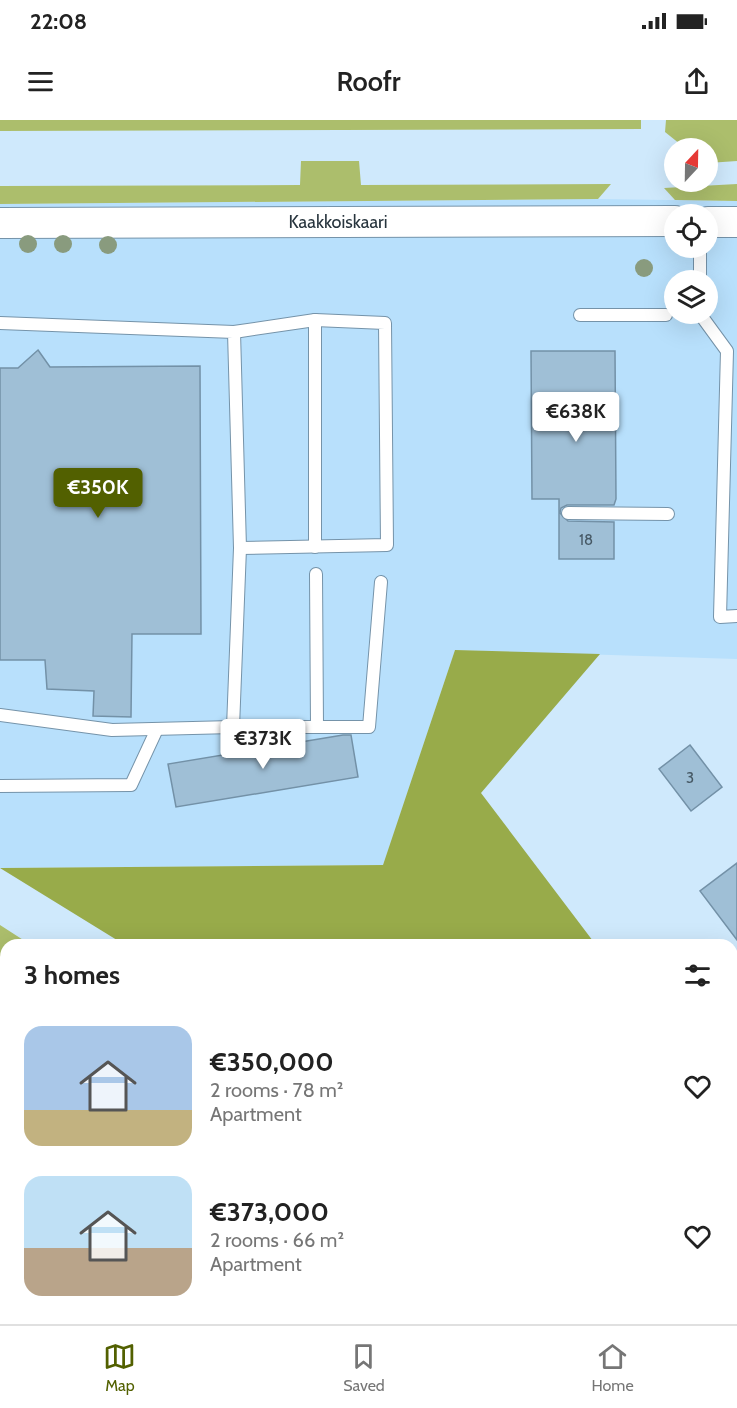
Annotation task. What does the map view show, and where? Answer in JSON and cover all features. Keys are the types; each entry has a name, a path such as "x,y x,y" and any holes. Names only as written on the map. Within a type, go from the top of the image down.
{"street":[{"name":"Kaakkoiskaari","path":"0,223 664,221"},
{"path":"718,222 737,222"}],"lane":[{"path":"580,315 664,315"},
{"path":"315,320 315,547"},
{"path":"0,323 234,332 315,320 385,323 387,545 240,548"},
{"path":"709,324 732,351 720,617 737,616"},
{"path":"233,727 240,548 234,332"},
{"path":"568,513 668,514"},
{"path":"316,574 316,727"},
{"path":"0,715 112,730 233,727 369,728 381,582"},
{"path":"0,786 131,785 157,729"}],"shaded area":[{"path":"598,199 737,201 737,659 455,650 383,865 0,868 0,204"}],"green space":[{"path":"0,120 641,120 641,129 0,131"},
{"path":"666,120 737,120 737,161 718,162 718,138 672,138 665,132"},
{"path":"301,161 359,161 361,185 611,184 598,199 0,204 0,186 300,185"},
{"path":"737,184 737,201 675,200 668,192 718,192 718,185"},
{"path":"455,650 600,654 481,793 591,939 115,939 0,868 383,865"},
{"path":"0,925 22,939 0,939"}],"building":[{"path":"38,350 50,367 200,366 201,634 132,634 131,717 93,716 94,691 47,689 45,660 0,660 0,368 18,368"},
{"path":"531,351 615,351 616,499 614,505 567,505 561,508 560,513 568,521 614,522 614,559 559,559 559,499 532,499"},
{"path":"351,735 358,777 176,807 168,764"},
{"path":"690,745 722,787 691,811 659,769"},
{"path":"737,863 737,939 736,939 700,891"}]}
